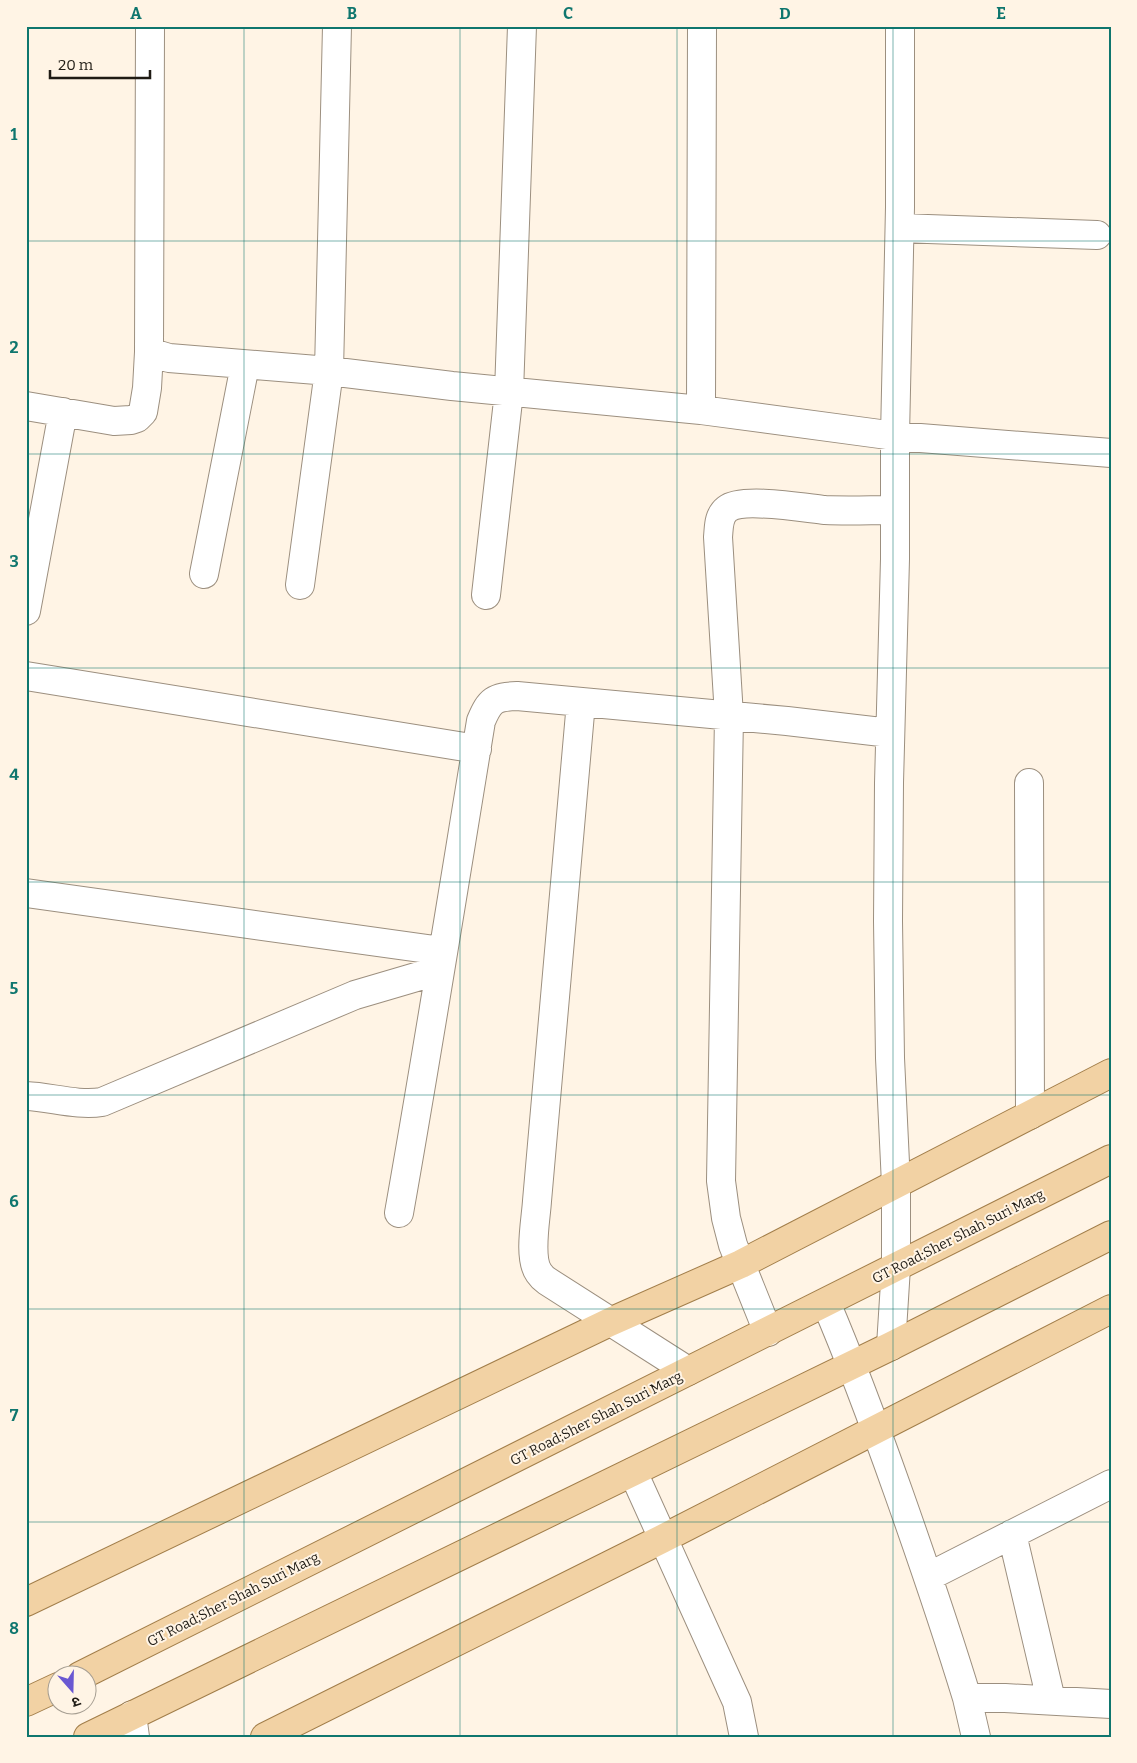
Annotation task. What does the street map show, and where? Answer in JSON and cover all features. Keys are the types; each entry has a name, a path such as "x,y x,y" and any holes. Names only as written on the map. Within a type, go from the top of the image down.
{"main road":[{"path":"26,1602 610,1322 741,1264 1111,1073"},
{"name":"GT Road;Sher Shah Suri Marg","path":"98,1667 1111,1159"},
{"path":"88,1737 133,1726 633,1472 1111,1236"},
{"path":"265,1737 662,1539 1111,1309"},
{"path":"26,1702 48,1692"}],"street":[{"path":"26,406 114,421 131,420 137,418 143,412 147,388 148,352 150,26"},
{"path":"300,585 330,371 337,26"},
{"path":"486,594 509,392 522,26"},
{"path":"701,410 702,26"},
{"path":"891,1346 896,1267 896,1184 890,1058 888,930 900,228 900,26"},
{"path":"900,228 1097,235"},
{"path":"148,352 169,358 330,371 509,392 701,410 895,436 1111,453"},
{"path":"204,574 245,365"},
{"path":"26,611 63,412"},
{"path":"768,1332 733,1245 726,1218 721,1181 729,716 718,538 720,518 728,509 740,505 766,504 826,510 894,510"},
{"path":"26,676 477,748"},
{"path":"399,1213 434,1016 441,960 477,748 487,706 500,696 517,696 787,720 890,733"},
{"path":"581,702 537,1200 534,1262 538,1272 547,1281 688,1371"},
{"path":"1029,783 1030,1115"},
{"path":"26,893 441,960"},
{"path":"26,1096 47,1097 84,1104 102,1102 441,960"},
{"path":"826,1303 876,1429 949,1636 976,1737"},
{"path":"633,1472 737,1702 744,1737"},
{"path":"928,1577 1111,1484"},
{"path":"1012,1534 1051,1700"},
{"path":"967,1698 1005,1698 1111,1704"}]}
